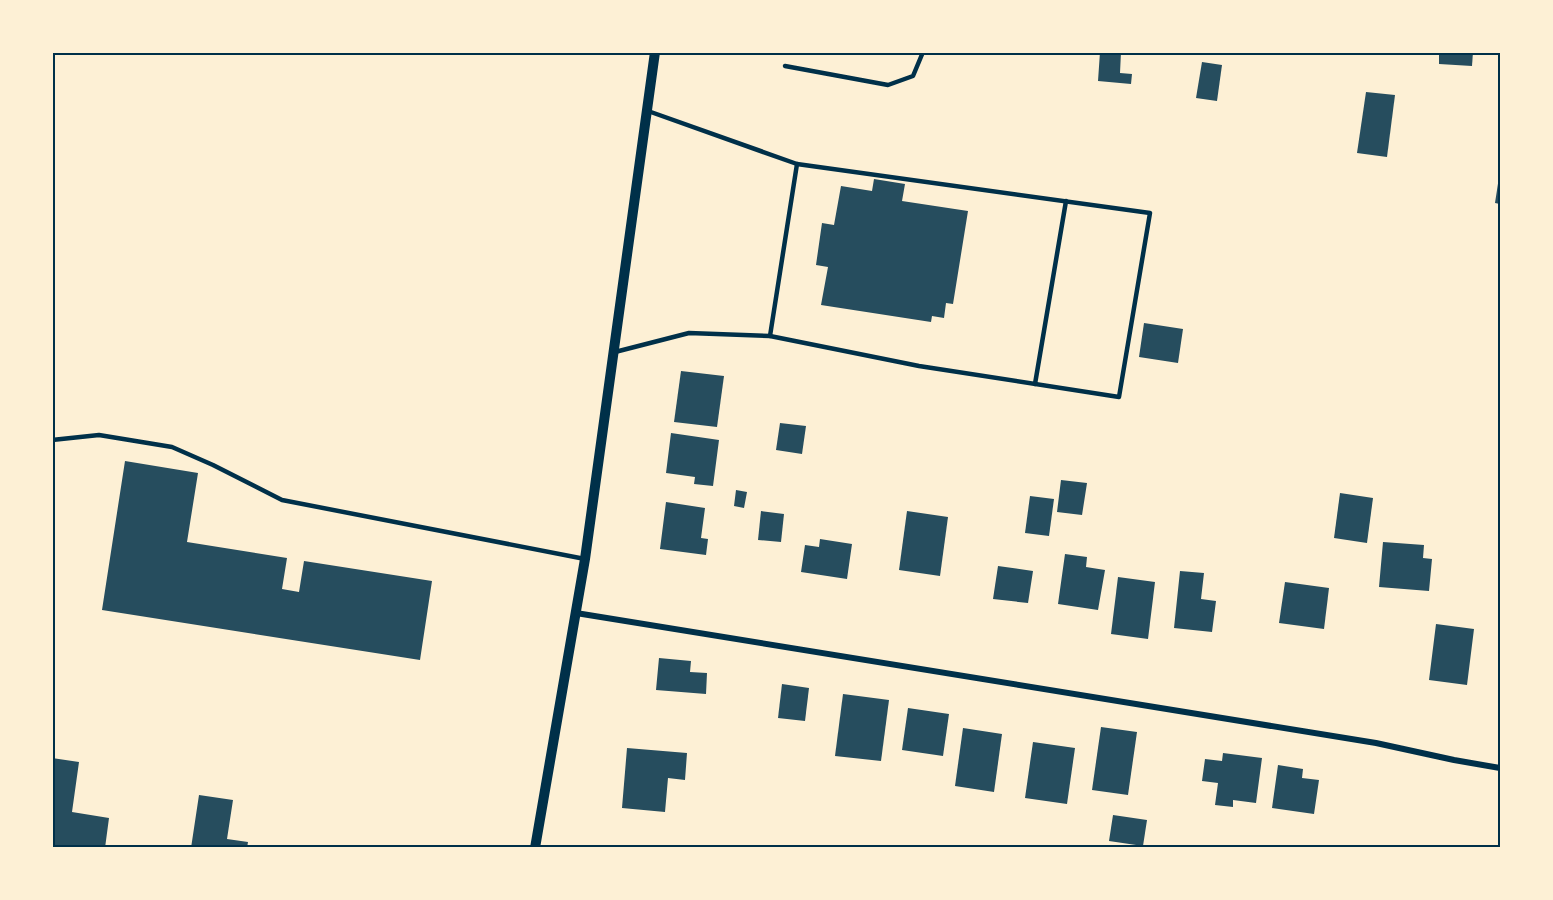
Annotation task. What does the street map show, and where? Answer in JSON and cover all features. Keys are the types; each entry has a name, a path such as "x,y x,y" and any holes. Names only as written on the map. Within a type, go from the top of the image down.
{"street":[{"path":"535,848 585,559 655,52"},
{"path":"576,613 1376,743 1500,768"}],"lane":[{"path":"785,66 888,85 913,76 923,52"},
{"path":"613,352 689,333 770,336 919,366 1119,397 1150,213 797,164 647,110"},
{"path":"770,336 797,164"},
{"path":"1035,384 1066,201"},
{"path":"52,440 99,435 172,447 282,500 585,559"}],"building":[{"path":"1100,52 1121,52 1120,73 1132,74 1131,84 1098,81"},
{"path":"1439,52 1473,52 1472,66 1439,64"},
{"path":"1202,62 1222,65 1217,101 1196,98"},
{"path":"1366,92 1395,95 1387,157 1357,153"},
{"path":"1500,177 1500,204 1495,203"},
{"path":"874,179 905,184 902,201 968,211 953,304 946,303 944,318 932,316 931,322 821,305 828,267 816,265 822,223 834,225 841,186 872,191"},
{"path":"1144,323 1183,329 1178,363 1139,357"},
{"path":"681,371 724,376 717,427 674,422"},
{"path":"780,423 806,426 802,454 776,450"},
{"path":"671,433 719,440 713,486 694,484 695,477 666,473"},
{"path":"125,461 198,473 187,542 287,558 282,589 299,592 304,561 432,581 420,660 102,610"},
{"path":"1061,480 1087,483 1082,515 1057,512"},
{"path":"736,490 747,492 744,508 734,506"},
{"path":"1340,493 1373,498 1367,543 1334,538"},
{"path":"1030,496 1054,499 1049,536 1025,533"},
{"path":"666,502 705,508 701,538 708,539 706,555 660,549"},
{"path":"761,511 784,514 781,542 758,540"},
{"path":"907,511 948,517 940,576 899,570"},
{"path":"820,539 852,544 847,579 801,572 805,545 819,547"},
{"path":"1383,542 1424,545 1423,558 1432,559 1429,591 1379,587"},
{"path":"1065,554 1087,557 1086,567 1105,570 1098,610 1058,604"},
{"path":"998,566 1033,571 1028,603 993,599"},
{"path":"1180,571 1204,573 1201,599 1216,601 1212,632 1174,628"},
{"path":"1118,577 1155,582 1148,639 1111,634"},
{"path":"1285,582 1329,588 1324,629 1279,623"},
{"path":"1436,624 1474,629 1467,685 1429,680"},
{"path":"659,658 691,661 690,672 707,673 706,694 656,690"},
{"path":"782,684 809,688 805,721 778,718"},
{"path":"843,694 889,700 881,761 835,756"},
{"path":"908,708 949,714 943,756 902,750"},
{"path":"1101,727 1137,732 1128,795 1092,790"},
{"path":"963,728 1002,734 994,792 955,786"},
{"path":"1033,742 1075,748 1067,804 1025,798"},
{"path":"627,748 687,753 685,780 668,778 665,812 622,808"},
{"path":"1223,753 1262,758 1256,803 1233,800 1233,807 1215,805 1218,783 1202,781 1205,759 1222,761"},
{"path":"52,758 79,762 72,812 109,818 105,848 52,848"},
{"path":"1278,765 1303,769 1302,778 1319,780 1314,814 1272,808"},
{"path":"199,795 233,800 227,839 248,842 247,848 191,848"},
{"path":"1113,815 1147,820 1143,846 1109,841"}]}
